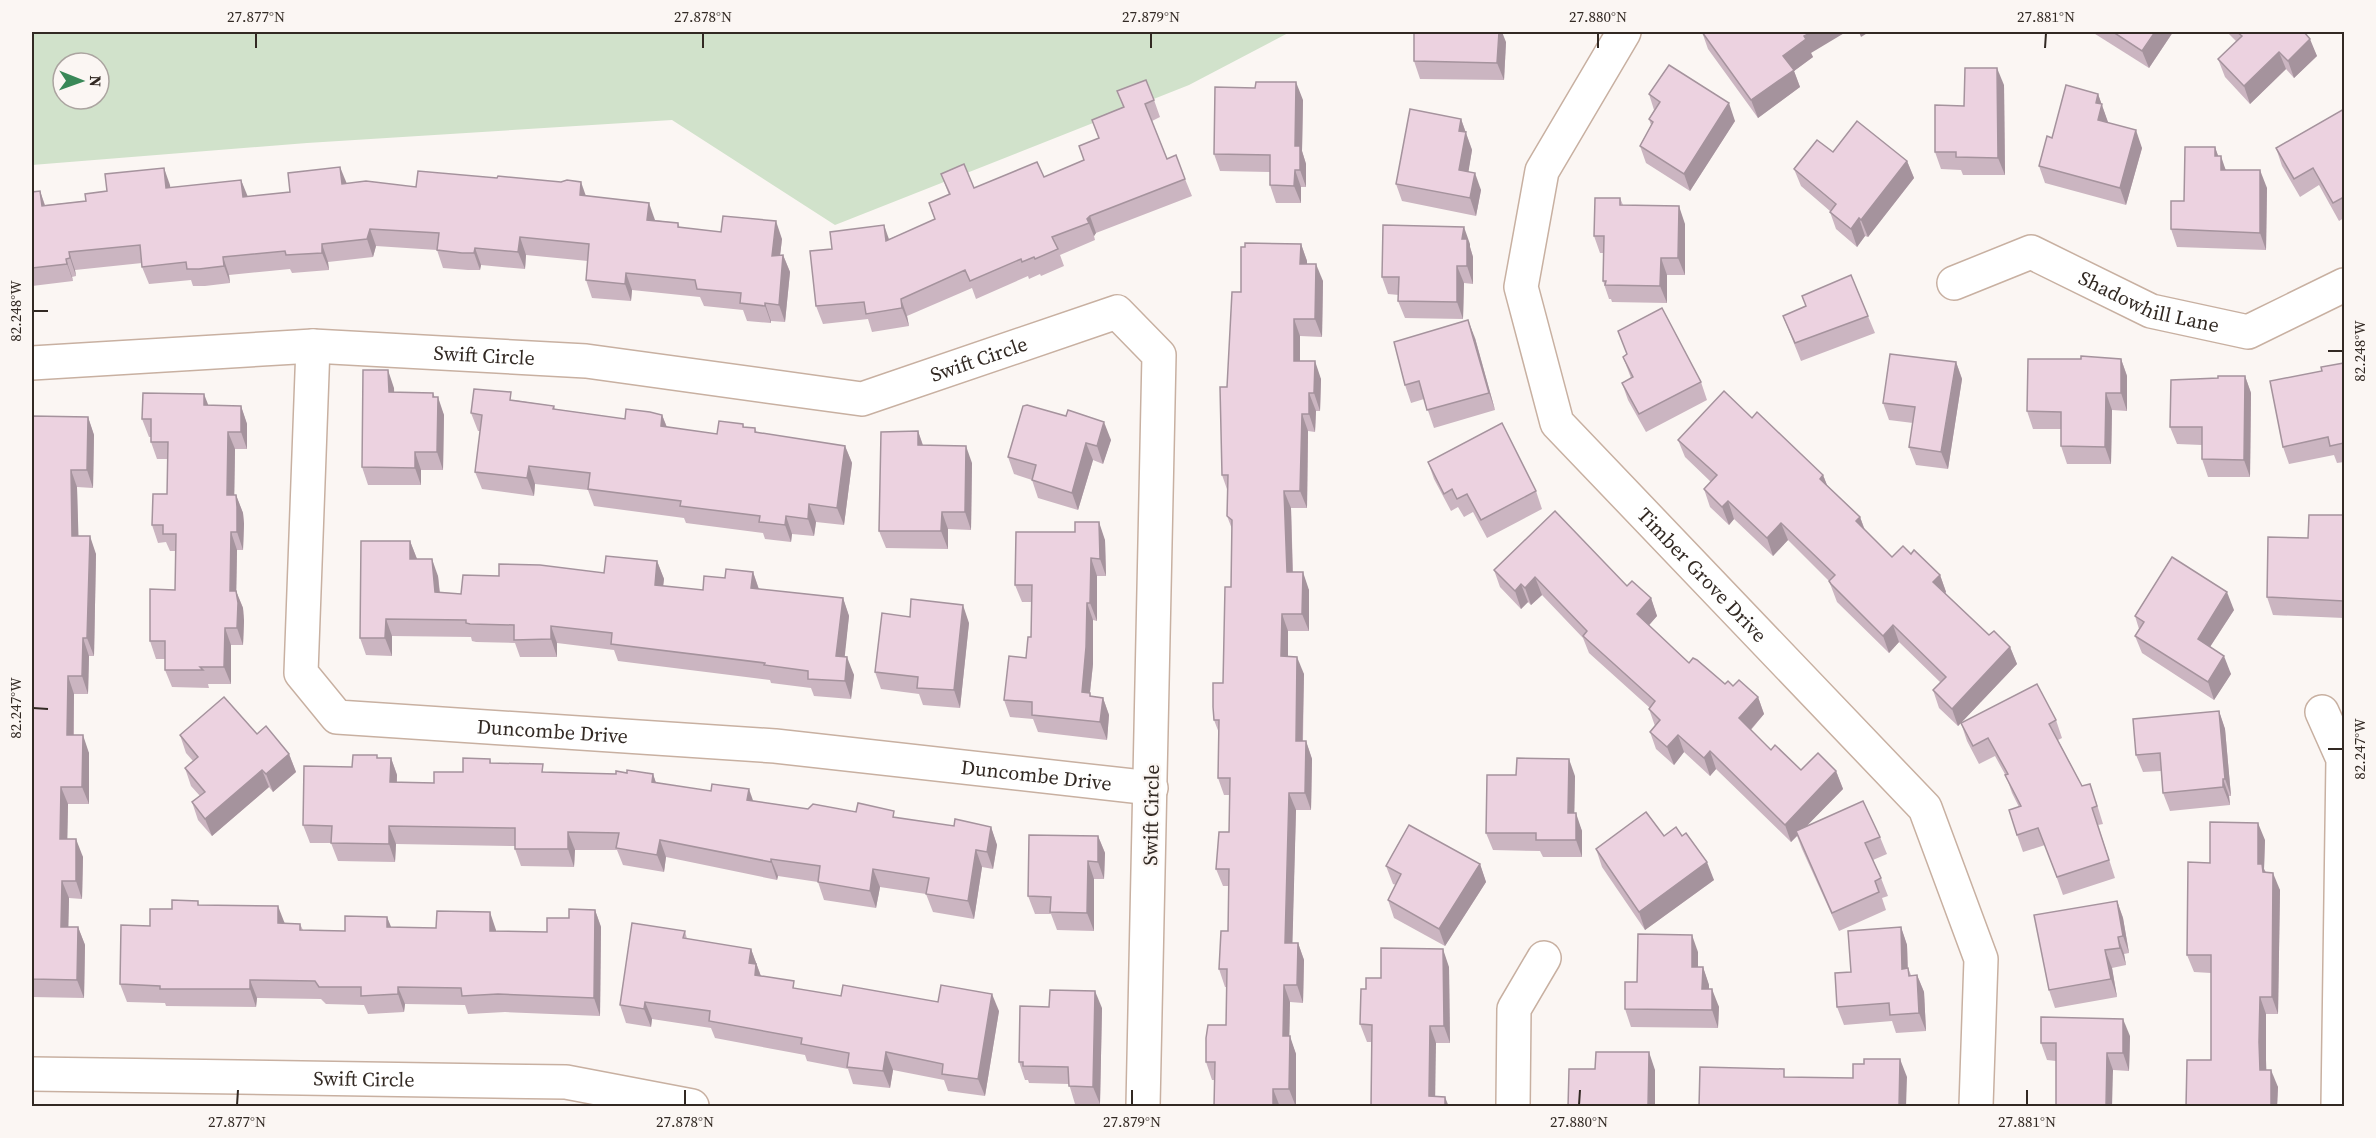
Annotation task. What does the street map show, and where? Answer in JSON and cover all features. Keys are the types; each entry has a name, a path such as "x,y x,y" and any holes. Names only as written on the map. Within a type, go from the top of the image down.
{"street":[{"name":"Timber Grove Drive","path":"1624,32 1542,171 1521,287 1557,423 1925,807 1981,959 1976,1107"},
{"name":"Shadowhill Lane","path":"1954,283 2031,252 2151,311 2247,333 2344,285"},
{"name":"Swift Circle","path":"32,363 313,346 586,361 862,399 1117,312 1159,355 1143,1107"},
{"name":"Duncombe Drive","path":"313,346 301,673 337,717 776,746 1151,788"},
{"path":"2322,712 2343,759 2338,1107"},
{"path":"1513,1107 1515,1009 1544,958"},
{"name":"Swift Circle","path":"32,1074 566,1082 692,1107"}],"green space":[{"path":"32,32 1290,32 1189,85 835,225 672,120 307,143 32,165"}],"building":[{"path":"1414,32 1499,32 1497,63 1414,61"},
{"path":"1702,32 1812,32 1804,36 1806,39 1783,56 1794,70 1751,100"},
{"path":"2113,32 2155,32 2142,51"},
{"path":"2237,32 2304,32 2310,39 2288,61 2279,52 2244,86 2218,59 2242,36"},
{"path":"1669,65 1729,103 1684,174 1640,146 1653,122 1649,119 1660,102 1649,94"},
{"path":"1965,68 1997,68 1998,158 1956,157 1956,152 1935,152 1935,105 1964,106"},
{"path":"1146,80 1154,100 1145,104 1167,159 1176,155 1185,179 1090,216 1087,219 1089,223 1052,237 1058,249 1035,259 1034,257 1022,262 1021,259 970,281 965,270 901,299 902,308 866,314 864,302 816,306 810,251 832,249 830,232 884,225 886,241 935,219 929,203 950,194 941,174 964,164 974,188 1037,162 1044,177 1084,160 1079,146 1099,138 1092,120 1124,107 1117,91"},
{"path":"1256,82 1296,82 1295,146 1300,146 1300,170 1295,170 1294,186 1270,185 1270,155 1214,154 1215,87 1255,88"},
{"path":"2066,85 2098,94 2096,103 2102,104 2098,120 2136,130 2120,188 2039,166 2047,136 2052,138"},
{"path":"1410,109 1461,119 1459,131 1466,132 1459,170 1475,173 1470,198 1396,184"},
{"path":"2344,109 2344,197 2333,203 2313,168 2294,179 2276,148"},
{"path":"1857,121 1907,161 1861,220 1859,218 1851,229 1830,212 1836,204 1794,169 1817,140 1833,152"},
{"path":"2185,147 2215,147 2215,156 2221,156 2221,170 2260,170 2260,233 2171,229 2171,201 2184,201"},
{"path":"340,167 342,184 366,181 416,187 418,171 581,182 580,195 649,203 647,220 678,223 678,227 721,232 723,216 776,221 772,256 783,255 779,305 740,303 741,293 697,289 695,280 626,273 625,284 586,280 589,244 520,237 518,252 475,248 474,253 462,253 437,250 439,233 370,229 367,239 322,244 322,253 286,255 285,251 223,257 224,266 199,269 187,269 186,262 142,267 140,245 69,252 70,258 66,259 67,264 32,268 32,192 40,191 42,206 86,201 85,194 107,191 105,174 164,168 166,188 241,180 243,197 290,192 288,173"},
{"path":"1595,198 1620,198 1620,205 1679,206 1678,258 1661,258 1660,286 1605,285 1606,281 1603,281 1604,236 1594,236"},
{"path":"1383,225 1464,227 1462,239 1467,239 1467,266 1457,266 1457,302 1398,301 1399,277 1382,277"},
{"path":"1245,243 1301,244 1300,264 1316,264 1315,319 1294,319 1294,361 1315,361 1314,393 1309,393 1309,414 1302,414 1300,491 1284,491 1287,572 1303,572 1302,614 1282,614 1281,656 1297,657 1296,741 1306,741 1305,793 1289,793 1285,943 1298,943 1297,985 1284,985 1283,1036 1290,1036 1289,1089 1273,1089 1273,1107 1214,1107 1215,1062 1206,1062 1206,1038 1208,1025 1226,1025 1227,969 1219,969 1221,931 1228,931 1229,869 1216,869 1219,832 1229,832 1230,778 1218,778 1219,720 1214,720 1213,707 1213,683 1223,683 1225,587 1231,587 1232,520 1227,516 1228,475 1222,475 1220,387 1227,387 1232,292 1241,292 1241,247 1245,247"},
{"path":"1851,275 1868,316 1795,343 1783,316 1806,306 1802,296"},
{"path":"1662,308 1701,382 1639,414 1622,383 1633,377 1623,357 1627,354 1618,331"},
{"path":"1468,320 1489,393 1427,410 1419,381 1405,385 1394,342"},
{"path":"1890,354 1956,362 1941,452 1909,447 1915,407 1883,403"},
{"path":"2081,356 2121,359 2121,393 2106,393 2105,447 2061,446 2061,412 2027,411 2028,359 2081,359"},
{"path":"2344,363 2344,443 2330,446 2328,437 2283,447 2270,381 2322,371 2321,367"},
{"path":"363,370 388,370 389,392 433,393 433,397 438,397 437,452 415,452 415,468 362,467"},
{"path":"2218,376 2245,376 2244,460 2202,459 2202,427 2170,427 2171,380 2218,378"},
{"path":"474,389 511,392 510,400 554,406 553,409 625,419 626,409 650,412 662,415 661,426 717,434 719,421 743,424 743,427 755,428 755,432 845,446 837,508 809,504 808,519 786,516 785,525 759,522 760,516 680,506 681,501 588,489 590,473 529,466 527,478 475,472 482,415 471,413"},
{"path":"1724,391 1752,418 1757,412 1823,475 1820,479 1860,517 1856,521 1892,557 1903,546 1911,554 1914,550 1940,575 1933,582 1989,635 1994,631 2010,647 1952,709 1933,690 1946,677 1893,625 1883,636 1831,584 1829,581 1835,575 1781,523 1767,538 1728,501 1722,507 1704,489 1717,475 1678,440"},
{"path":"143,393 204,394 204,405 241,406 241,432 228,432 227,495 236,495 237,507 237,532 231,532 230,591 236,591 238,603 237,628 225,628 224,667 200,667 203,670 165,670 165,641 150,641 150,589 175,590 176,534 163,534 163,525 152,525 153,494 167,494 168,442 151,442 151,419 142,419"},
{"path":"1027,405 1066,416 1068,410 1104,422 1097,446 1086,443 1072,493 1032,480 1036,465 1008,457 1023,406"},
{"path":"32,416 88,417 87,470 71,470 72,536 90,536 87,638 83,638 82,676 68,676 67,735 83,735 82,787 61,787 60,839 76,839 76,881 62,881 61,927 78,927 77,980 32,979"},
{"path":"1502,423 1536,491 1481,520 1467,494 1457,499 1452,489 1444,494 1428,462"},
{"path":"918,431 918,445 966,446 965,512 942,512 941,531 879,531 881,432"},
{"path":"1555,511 1627,586 1632,581 1651,598 1637,614 1689,663 1693,658 1697,660 1725,684 1728,681 1733,686 1739,680 1758,697 1739,718 1771,750 1775,745 1801,770 1818,753 1836,771 1785,825 1710,751 1704,758 1678,735 1667,747 1650,732 1660,720 1649,709 1655,701 1583,636 1587,631 1535,577 1525,588 1521,584 1515,591 1494,570"},
{"path":"2309,515 2344,515 2344,601 2267,597 2268,537 2308,538"},
{"path":"1075,522 1099,522 1100,559 1091,558 1090,603 1087,603 1082,692 1103,698 1100,722 1032,715 1032,702 1004,700 1009,656 1026,658 1028,637 1031,637 1032,585 1015,585 1016,532 1075,532"},
{"path":"361,541 410,541 410,559 432,559 435,592 461,594 463,575 499,576 499,564 540,565 604,573 606,556 657,561 655,585 703,590 704,576 725,578 726,569 753,572 751,588 843,598 836,656 847,657 845,681 808,679 808,671 764,665 765,663 611,644 612,633 551,626 551,639 514,640 514,625 470,624 466,623 466,620 386,619 385,638 360,638"},
{"path":"2172,557 2227,592 2198,639 2224,656 2208,682 2135,636 2144,622 2135,616"},
{"path":"911,599 963,605 954,690 917,688 918,677 875,672 882,613 910,617"},
{"path":"2037,684 2056,720 2049,724 2082,786 2090,784 2097,806 2092,808 2109,860 2057,877 2038,828 2017,835 2009,810 2021,806 2005,775 2008,774 1988,738 1973,746 1961,723"},
{"path":"224,697 257,734 266,726 289,754 266,774 262,770 205,819 192,802 205,792 185,768 198,757 180,735"},
{"path":"2219,711 2225,779 2223,779 2223,787 2163,793 2160,753 2136,755 2133,719"},
{"path":"353,755 377,755 377,758 391,758 390,782 434,783 434,772 463,772 463,758 490,759 490,763 543,764 542,772 616,774 616,771 627,773 627,770 653,774 652,782 711,791 712,784 749,789 747,800 808,809 813,804 856,812 858,803 894,811 893,817 954,826 955,819 991,827 987,852 976,850 968,901 926,894 929,878 873,869 870,891 818,882 820,866 771,859 771,862 660,840 657,855 616,848 619,833 568,832 568,849 515,849 515,828 389,826 389,844 331,843 332,826 303,825 304,766 352,767"},
{"path":"1517,758 1569,759 1568,813 1576,813 1576,840 1536,840 1536,833 1486,833 1487,775 1516,775"},
{"path":"1863,801 1880,837 1865,843 1881,878 1875,881 1879,892 1832,913 1796,831"},
{"path":"1646,812 1664,836 1676,827 1682,836 1686,833 1707,862 1639,912 1596,849"},
{"path":"2210,822 2258,823 2258,864 2262,864 2263,872 2273,873 2272,997 2260,997 2259,1042 2260,1070 2271,1070 2271,1107 2186,1107 2187,1060 2211,1060 2211,955 2187,955 2188,862 2210,863"},
{"path":"1409,825 1480,864 1439,929 1388,900 1401,874 1386,866"},
{"path":"1029,835 1098,836 1098,862 1088,861 1087,913 1050,912 1051,897 1028,896"},
{"path":"172,900 198,901 198,905 278,906 278,923 300,924 300,930 345,931 345,916 387,917 387,927 436,928 437,911 490,912 490,931 547,932 547,918 569,918 569,909 595,910 594,998 498,994 462,996 461,988 398,987 398,994 361,996 361,987 319,987 315,981 250,980 250,989 160,989 160,986 120,984 121,925 150,926 150,909 172,909"},
{"path":"2117,901 2123,936 2118,937 2120,948 2105,950 2111,979 2049,990 2034,915"},
{"path":"632,923 685,931 683,938 751,949 749,963 756,964 755,975 794,981 793,988 841,996 843,985 938,1002 941,985 992,994 978,1079 942,1074 943,1064 886,1052 883,1071 847,1067 849,1053 801,1044 802,1038 709,1021 710,1011 645,1002 644,1009 620,1005"},
{"path":"1901,927 1902,969 1908,968 1909,976 1917,975 1919,1013 1890,1015 1889,1003 1837,1007 1835,973 1851,972 1848,931"},
{"path":"1638,934 1692,935 1692,967 1703,967 1702,989 1712,989 1712,1010 1625,1009 1625,982 1637,982"},
{"path":"1381,948 1443,949 1444,1026 1430,1026 1429,1096 1445,1097 1445,1107 1371,1107 1372,1025 1360,1024 1361,989 1366,989 1366,978 1381,978"},
{"path":"1050,990 1095,991 1093,1087 1069,1086 1068,1067 1023,1066 1023,1062 1019,1062 1020,1006 1049,1007"},
{"path":"2041,1017 2123,1019 2123,1053 2107,1053 2106,1107 2056,1107 2056,1043 2041,1043"},
{"path":"1596,1052 1649,1052 1648,1107 1568,1107 1569,1069 1595,1069"},
{"path":"1864,1059 1900,1059 1899,1107 1699,1107 1700,1067 1784,1069 1784,1077 1853,1078 1853,1064 1864,1064"}]}
